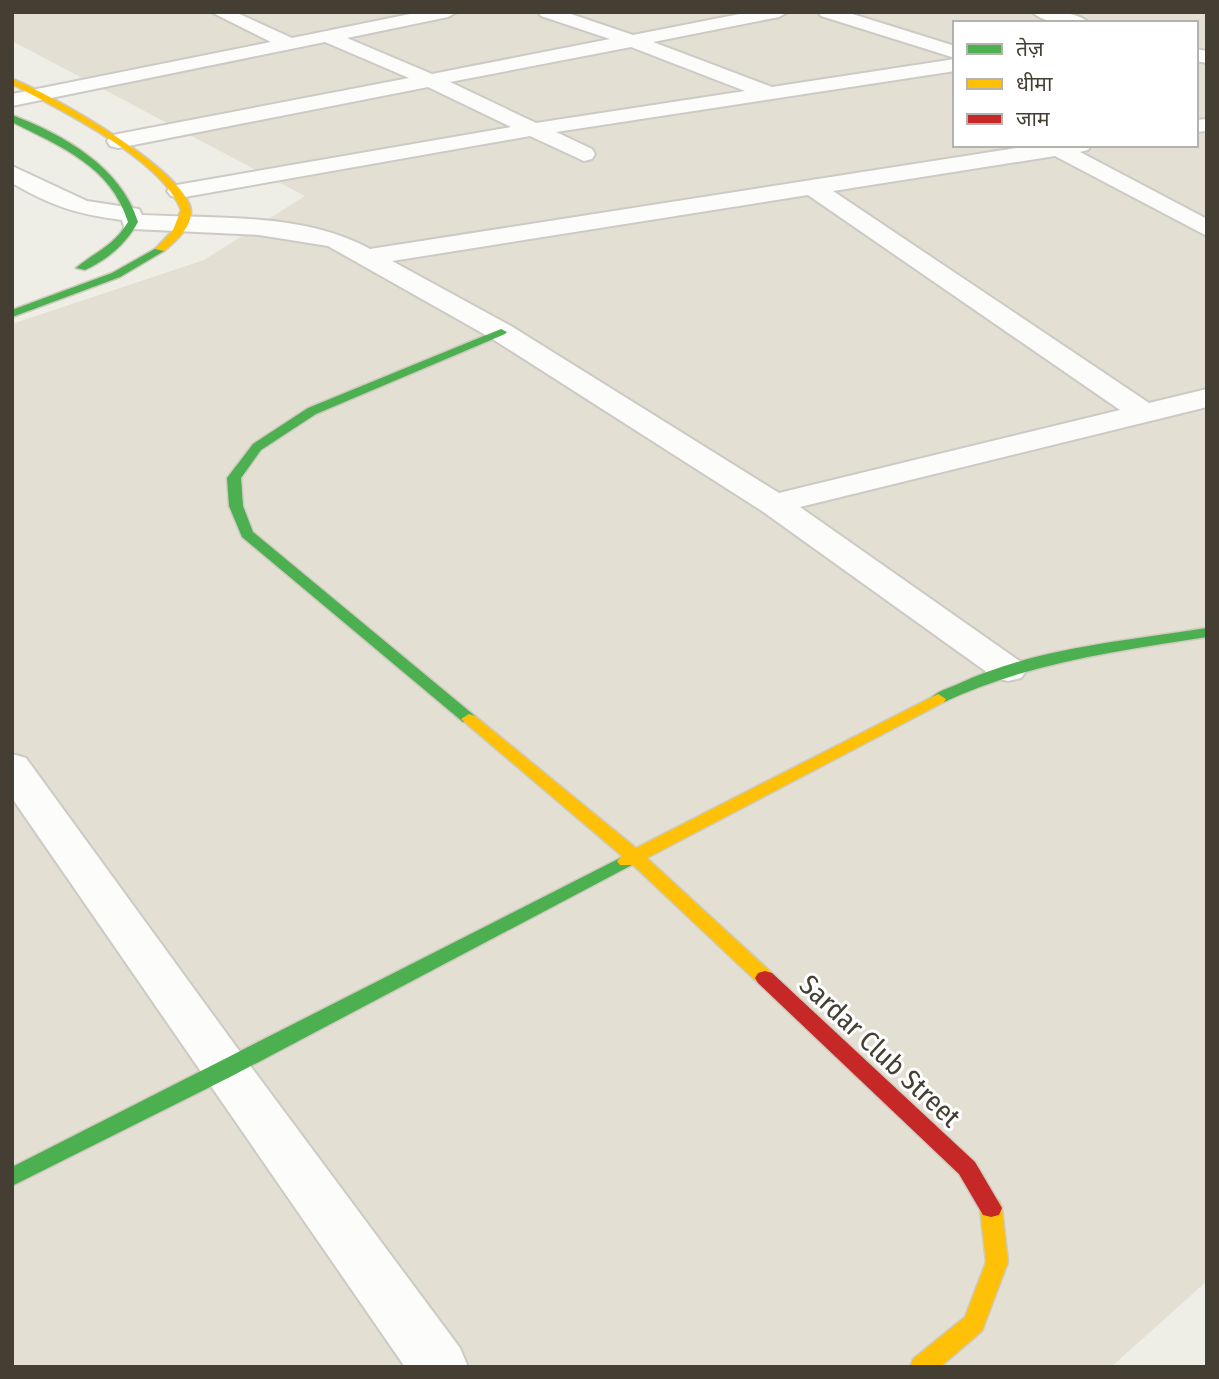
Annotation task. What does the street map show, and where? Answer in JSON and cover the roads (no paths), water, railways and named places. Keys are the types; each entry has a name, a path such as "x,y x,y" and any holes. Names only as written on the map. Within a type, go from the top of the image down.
{"street":[{"path":"220,12 288,43"},
{"path":"12,100 448,12"},
{"path":"547,12 634,41 771,94"},
{"path":"118,141 779,12"},
{"path":"827,12 953,51"},
{"path":"1041,12 1073,21"},
{"path":"326,36 432,80 584,154"},
{"path":"179,191 536,130 953,65"},
{"path":"12,81 118,141 179,191 186,208 184,225 167,244 122,274 12,314"},
{"path":"12,118 85,160 127,198 132,218 124,241 100,258 60,275"},
{"path":"367,257 1070,147 1207,229"},
{"path":"12,173 48,194 82,208 184,225 298,232 336,240 501,332 774,505 1008,670"},
{"path":"814,188 1145,414"},
{"name":"Sardar Club Street","path":"501,332 312,411 257,447 234,478 236,506 247,534 635,857 967,1168 991,1205 997,1262 974,1324 922,1367"},
{"path":"774,505 1207,398"},
{"path":"12,1177 225,1070 945,695 1008,670 1071,654 1207,632"},
{"path":"12,767 225,1070 439,1367"}]}
